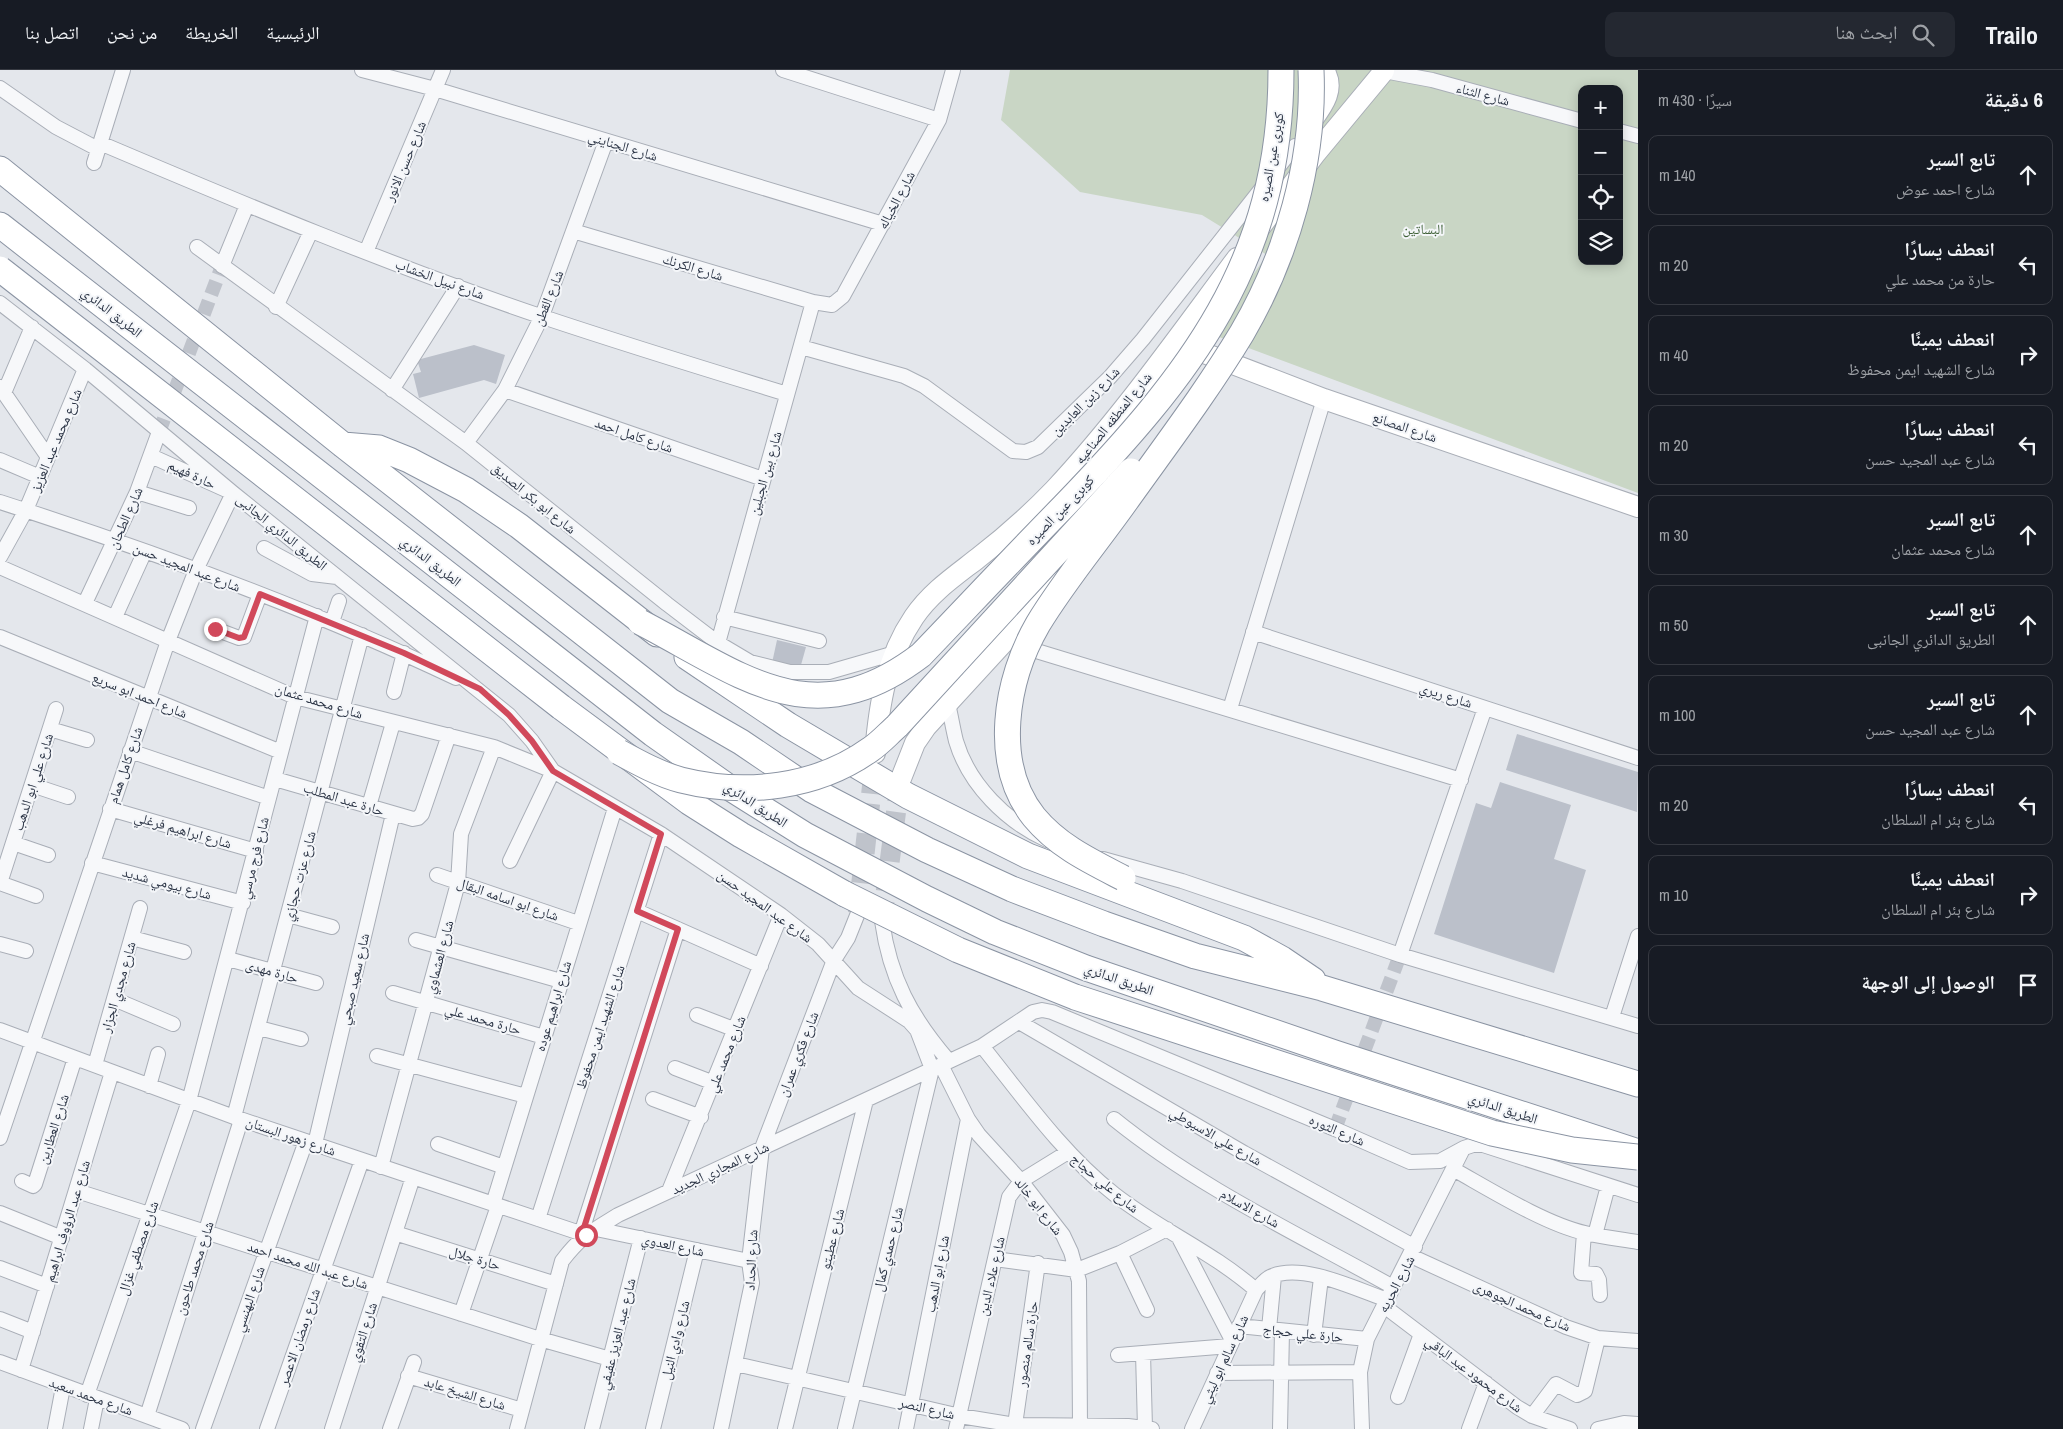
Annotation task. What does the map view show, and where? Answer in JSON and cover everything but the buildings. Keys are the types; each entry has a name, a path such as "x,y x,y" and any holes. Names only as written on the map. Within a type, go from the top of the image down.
{"highway":[{"name":"كوبرى عين الصيره","path":"640,622 735,674 761,686 789,694 827,695 846,693 873,685 898,672 921,655 1126,440 1198,349 1236,281 1251,245 1263,206 1278,131 1281,70"},
{"path":"1311,70 1312,94 1302,178 1291,217 1262,294 1243,330 1200,399 1064,584 1037,627 1017,674 1007,724 1008,756 1017,787 1033,815 1055,839 1123,878 1282,959 1301,970 1322,988"},
{"path":"0,170 343,445 670,701 741,742 812,790 927,850 1021,892 1195,956 1322,988 1638,1084"},
{"name":"الطريق الدائري","path":"0,225 653,734 727,786 805,835 986,928 1086,968 1335,1053 1638,1152"},
{"path":"0,269 619,752 690,802 792,865 901,923 1016,975 1075,998 1468,1126 1572,1150 1638,1157"},
{"path":"619,752 648,768 680,780 713,787 746,789 779,786 812,778 843,766 872,749 897,726 1200,399"},
{"path":"343,445 379,448 409,460 466,490 520,526 640,622 743,696 835,754 908,796 1028,856 1224,930"}],"street":[{"path":"94,163 123,70"},
{"name":"شارع الجنايني","path":"362,70 435,89 883,224"},
{"name":"شارع حسن الانور","path":"366,252 444,70"},
{"path":"783,70 939,120"},
{"name":"شارع الخياله","path":"813,302 825,305 838,302 939,120 953,70"},
{"path":"1316,153 1295,146 1328,94 1328,80 1324,70"},
{"name":"شارع الثناء","path":"1384,71 1432,80 1578,120"},
{"name":"شارع المنطقه الصناعيه","path":"874,768 881,697 895,653 911,623 927,600 1018,525 1053,490 1101,436 1316,153 1384,71"},
{"path":"0,88 56,127 99,146"},
{"path":"1623,132 1638,136"},
{"name":"شارع القطن","path":"466,443 505,390 542,316 606,141"},
{"name":"شارع نبيل الخشاب","path":"99,146 310,231 458,286 542,316 787,394"},
{"name":"شارع زين العابدين","path":"800,346 911,379 942,398 1013,451 1026,452 1038,447 1075,413 1132,352 1295,146"},
{"path":"222,266 247,205"},
{"path":"276,307 310,231"},
{"name":"شارع الكرنك","path":"574,231 813,302"},
{"name":"شارع ابو بكر الصديق","path":"197,247 276,307 466,443 718,643 750,662 790,672 829,672 895,653"},
{"path":"392,390 458,286"},
{"name":"شارع بين الجبلين","path":"718,643 813,302"},
{"name":"الطريق الدائري الجانبى","path":"0,304 85,369 233,493 480,689 515,722 553,771"},
{"path":"32,327 2,390 48,457"},
{"name":"شارع المصانع","path":"1174,342 1231,362 1324,399 1638,507"},
{"path":"900,781 915,743 1005,641 1231,362"},
{"name":"شارع محمد عبد العزيز","path":"0,557 26,510 85,369"},
{"name":"شارع كامل احمد","path":"505,390 763,479"},
{"path":"1230,709 1324,399"},
{"name":"شارع الطحان","path":"84,603 137,492 160,432"},
{"name":"حارة فهيم","path":"151,456 233,493"},
{"path":"0,460 40,477"},
{"path":"137,492 189,508"},
{"name":"شارع كامل همام","path":"0,1138 168,640 196,570 233,493"},
{"name":"شارع عبد المجيد حسن","path":"0,502 146,550 317,616 404,653 480,689"},
{"path":"264,548 312,574 337,577"},
{"path":"115,617 146,550"},
{"name":"شارع محمد عثمان","path":"0,567 295,696 342,710 494,747 553,771 615,808"},
{"path":"215,629 239,638 244,637 260,594"},
{"path":"332,622 339,601"},
{"name":"شارع فرج مرسي","path":"190,1101 317,616"},
{"path":"724,617 819,641"},
{"name":"شارع ريري","path":"1253,632 1638,758"},
{"name":"شارع عزت حجازي","path":"238,1118 288,915 362,635"},
{"name":"شارع احمد ابو سريع","path":"0,637 281,752"},
{"path":"1005,641 1461,780"},
{"path":"394,692 404,653"},
{"path":"948,704 957,743 975,779 1000,810 1033,834 1069,850 1182,881 1400,956 1638,1026"},
{"path":"1400,956 1485,708"},
{"name":"شارع علي ابو الدهب","path":"0,883 56,709"},
{"path":"369,806 393,723"},
{"path":"50,728 87,740"},
{"name":"حارة عبد المطلب","path":"275,778 393,814 413,819 418,818 422,814 448,735"},
{"name":"شارع العشماوي","path":"381,1166 427,1003 458,883 461,834 494,747"},
{"path":"130,751 269,798"},
{"path":"510,861 553,771"},
{"path":"32,786 68,797"},
{"name":"شارع عبد المجيد حسن","path":"615,808 661,834 781,915 834,960 858,988 909,1021 941,1065"},
{"name":"شارع ابراهيم عوده","path":"461,1314 479,1260 504,1167 615,808"},
{"name":"شارع ابراهيم فرغلي","path":"110,809 256,851"},
{"name":"شارع سعيد صبحي","path":"310,1143 393,814"},
{"name":"شارع الشهيد ايمن محفوظ","path":"538,1219 661,834"},
{"path":"13,843 48,855"},
{"name":"شارع بيومي شديد","path":"92,863 243,903"},
{"name":"شارع ابو اسامه البقال","path":"437,875 578,924"},
{"path":"0,883 36,896"},
{"name":"شارع مجدي الجزار","path":"95,1065 140,908"},
{"path":"637,911 762,966"},
{"name":"شارع فكري عمران","path":"762,1148 834,960 848,938 858,913"},
{"path":"288,915 332,927"},
{"name":"شارع محمد علي","path":"669,1191 701,1117 781,915"},
{"path":"882,921 894,972 907,1004 926,1034 941,1065"},
{"path":"588,1232 678,929"},
{"path":"1612,1017 1638,936"},
{"path":"132,938 184,952"},
{"path":"416,940 561,981"},
{"path":"0,944 26,951"},
{"name":"حارة مهدى","path":"228,959 316,983"},
{"name":"حارة محمد علي","path":"393,993 544,1037"},
{"path":"114,999 173,1024"},
{"name":"شارع المجاري الجديد","path":"517,1429 562,1262 577,1242 588,1232 618,1215 982,1046 1033,1012 1042,1010"},
{"name":"شارع الثوره","path":"1042,1010 1052,1012 1317,1121 1410,1162 1440,1161 1473,1145 1493,1147 1638,1195"},
{"path":"698,1015 736,1030"},
{"name":"شارع علي الاسيوطي","path":"1019,1022 1413,1251"},
{"path":"259,1028 301,1039"},
{"name":"شارع زهور البستان","path":"0,1030 190,1101 310,1143 538,1219 588,1232"},
{"name":"شارع علي حجاج","path":"982,1046 1068,1152 1114,1194 1180,1238 1232,1269 1256,1290"},
{"path":"149,1086 158,1054"},
{"path":"377,1056 526,1096"},
{"name":"شارع العطارين","path":"22,1181 33,1186 35,1184 75,1058"},
{"name":"شارع ابو خالد","path":"941,1065 968,1119 979,1135 1021,1181 1063,1235 1077,1270 1080,1427"},
{"name":"شارع حمدي كمال","path":"845,1429 941,1065"},
{"path":"675,1068 714,1083"},
{"name":"شارع عبد الرؤوف ابراهيم","path":"21,1370 112,1072"},
{"path":"653,1099 701,1117"},
{"name":"شارع عطيتو","path":"785,1429 866,1100"},
{"name":"شارع مصطفي غزال","path":"91,1429 92,1397 150,1214 190,1101"},
{"name":"شارع محمد طاحون","path":"147,1416 206,1232 238,1118"},
{"name":"شارع ابو الدهب","path":"906,1429 968,1119"},
{"name":"شارع الاسلام","path":"1114,1119 1158,1153 1388,1298"},
{"name":"شارع البهنسي","path":"204,1429 266,1251 310,1143"},
{"path":"438,1144 504,1167"},
{"name":"شارع الحداد","path":"720,1429 736,1364 752,1283 749,1261 762,1148"},
{"name":"شارع الحريه","path":"1364,1429 1360,1372 1367,1339 1464,1148"},
{"name":"شارع علاء الدين","path":"958,1422 1009,1198 1021,1181 1068,1152"},
{"name":"شارع رمضان الاعصر","path":"267,1429 362,1160"},
{"path":"1453,1169 1531,1210 1589,1234 1638,1242"},
{"name":"شارع التقوي","path":"332,1429 413,1177"},
{"path":"1600,1295 1599,1280 1596,1274 1581,1273 1589,1234 1608,1186"},
{"name":"شارع عبد الله محمد احمد","path":"77,1191 540,1339 610,1359"},
{"path":"0,1213 62,1238"},
{"path":"995,1259 1038,1263 1077,1270 1120,1253 1167,1229"},
{"name":"شارع العدوي","path":"588,1232 641,1238 749,1261"},
{"name":"حارة جلال","path":"395,1233 556,1284"},
{"name":"شارع عبد العزيز عفيفي","path":"592,1429 641,1238"},
{"path":"1118,1355 1231,1343 1180,1238"},
{"name":"شارع وادي النيل","path":"653,1429 697,1250"},
{"name":"شارع محمد الجوهرى","path":"1413,1251 1566,1327 1598,1338 1638,1341"},
{"path":"1120,1253 1148,1310"},
{"name":"حارة سالم منصور","path":"1015,1425 1038,1263"},
{"path":"0,1268 47,1286"},
{"path":"1256,1290 1269,1277 1284,1272 1305,1272 1388,1298"},
{"path":"1274,1276 1276,1330 1281,1372 1280,1429"},
{"path":"1314,1335 1321,1278"},
{"name":"شارع سالم ابو ليثي","path":"1192,1429 1256,1290"},
{"name":"شارع محمود عبد الباقي","path":"1388,1298 1421,1334 1486,1384 1532,1416 1570,1429"},
{"path":"0,1319 33,1332"},
{"name":"حارة علي حجاج","path":"1239,1326 1367,1339"},
{"path":"1398,1397 1421,1334"},
{"path":"1532,1416 1556,1384 1577,1396 1582,1394 1585,1390 1598,1338"},
{"path":"1143,1353 1148,1429"},
{"name":"شارع محمد سعيد","path":"0,1362 63,1387 147,1416 160,1425 182,1429"},
{"path":"390,1429 414,1362"},
{"name":"شارع النصر","path":"736,1364 912,1405 958,1422 1048,1428 1148,1429"},
{"path":"1217,1372 1360,1372"},
{"name":"شارع الشيخ عابد","path":"408,1376 522,1410"},
{"path":"1469,1429 1486,1384"},
{"path":"54,1429 63,1387"},
{"path":"1598,1429 1624,1423 1638,1424"}],"green space":[{"name":"البساتين","path":"1010,70 1638,70 1638,493 1211,334 1267,255 1202,215 1080,192 1001,120"}],"tunnel":[{"path":"159,432 222,266"},
{"path":"858,913 874,768"},
{"path":"882,921 900,781"},
{"path":"1335,1129 1400,955"}],"route":[{"path":"215,629 239,638 244,637 260,594 404,653 480,689 509,715 532,741 553,771 661,834 637,911 678,929 582,1234 586,1235"}]}
